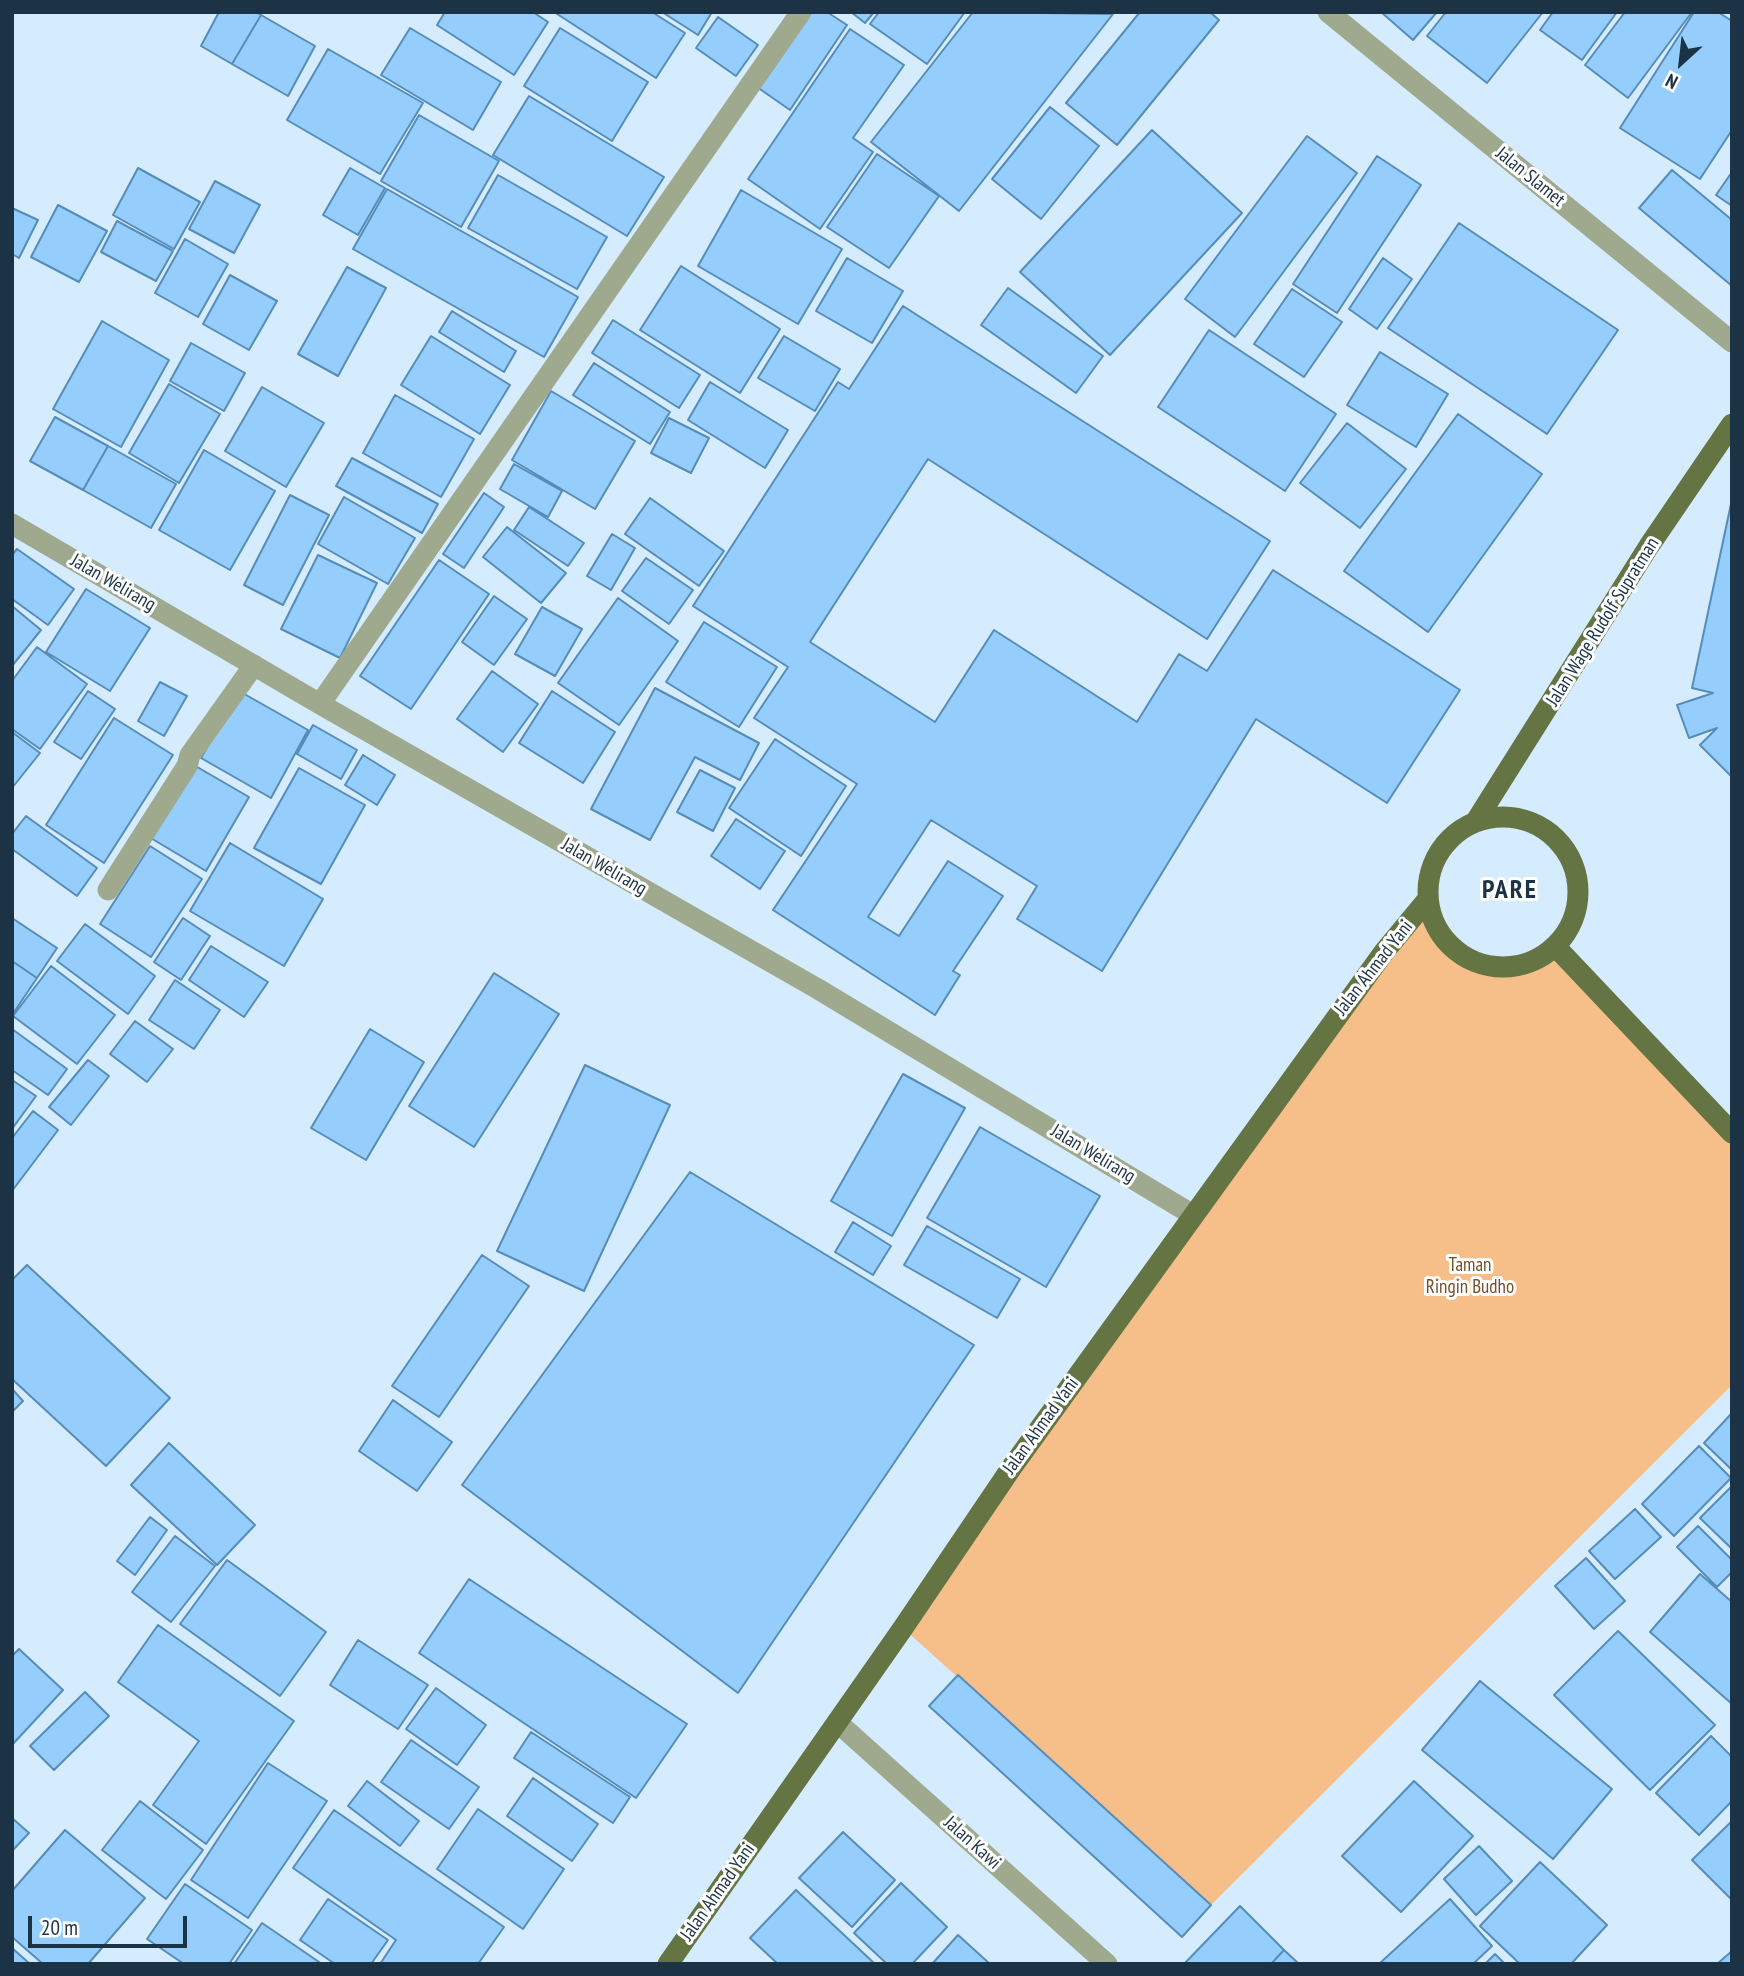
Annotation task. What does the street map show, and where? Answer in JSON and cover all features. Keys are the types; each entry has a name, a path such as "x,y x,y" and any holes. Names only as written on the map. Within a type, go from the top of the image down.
{"main road":[{"name":"Jalan Wage Rudolf Supratman","path":"1476,821 1649,547 1732,424"},
{"path":"1499,817 1522,819 1544,828 1562,844 1574,864 1579,897 1576,914 1569,929 1556,946 1538,959 1517,966 1495,967 1470,960 1450,944 1434,924 1428,899 1429,874 1440,850 1455,833 1476,821 1499,817"},
{"name":"Jalan Ahmad Yani","path":"668,1964 1012,1466 1384,952 1428,899"},
{"path":"1556,946 1732,1133"}],"street":[{"path":"320,704 801,12"},
{"name":"Jalan Slamet","path":"1328,12 1732,342"},
{"name":"Jalan Welirang","path":"12,524 818,989 1193,1215"},
{"path":"108,890 187,766 190,755 254,665"},
{"name":"Jalan Kawi","path":"837,1721 1107,1964"}],"green space":[{"name":"Taman Ringin Budho","path":"1428,899 1435,924 1450,944 1470,960 1495,966 1517,966 1538,959 1555,946 1732,1133 1732,1385 1211,1905 903,1628"}],"building":[{"path":"219,12 256,12 261,15 232,64 201,46"},
{"path":"445,12 533,12 548,22 514,75 437,25"},
{"path":"554,12 652,12 685,33 656,78"},
{"path":"662,12 712,12 698,35"},
{"path":"807,12 827,12 847,25 790,110 757,87"},
{"path":"851,12 874,12 865,23"},
{"path":"879,12 965,12 927,64 870,24"},
{"path":"973,12 1113,14 959,211 871,142"},
{"path":"1140,12 1210,12 1219,20 1117,145 1066,103"},
{"path":"1381,12 1437,12 1413,40"},
{"path":"1446,12 1543,12 1487,83 1427,36"},
{"path":"1553,12 1617,12 1582,60 1540,30"},
{"path":"1625,12 1692,12 1628,98 1585,65"},
{"path":"1694,12 1718,12 1732,21 1732,130 1700,179 1620,128"},
{"path":"261,15 315,46 288,96 232,64"},
{"path":"718,17 758,45 736,76 696,48"},
{"path":"410,28 501,82 473,130 381,75"},
{"path":"560,28 648,82 612,141 524,86"},
{"path":"850,29 904,65 853,138 873,152 820,229 748,179"},
{"path":"328,49 423,103 380,174 287,120"},
{"path":"529,96 664,177 627,236 493,155"},
{"path":"1050,107 1099,146 1041,219 992,179"},
{"path":"419,115 499,161 461,227 381,181"},
{"path":"1152,130 1242,213 1110,355 1020,272"},
{"path":"1307,136 1357,173 1235,337 1185,299"},
{"path":"877,154 939,196 889,268 827,227"},
{"path":"1377,156 1421,185 1337,313 1293,284"},
{"path":"138,168 200,202 174,249 113,215"},
{"path":"350,168 385,188 358,235 323,215"},
{"path":"1672,170 1732,220 1732,286 1639,208"},
{"path":"1732,172 1732,206 1716,195"},
{"path":"498,175 607,237 577,289 468,228"},
{"path":"215,181 260,205 234,253 189,229"},
{"path":"387,189 578,297 544,357 353,249"},
{"path":"741,190 842,249 798,324 698,266"},
{"path":"58,205 107,231 79,282 31,257"},
{"path":"12,208 38,220 19,258 12,254"},
{"path":"117,221 173,251 156,281 101,252"},
{"path":"1459,223 1618,330 1547,434 1388,328"},
{"path":"185,239 228,264 198,317 155,293"},
{"path":"847,258 903,291 872,343 816,311"},
{"path":"1383,258 1412,279 1377,329 1349,309"},
{"path":"681,266 780,329 740,393 640,330"},
{"path":"347,267 386,288 338,376 298,354"},
{"path":"230,275 277,301 249,350 203,324"},
{"path":"1008,288 1103,356 1076,393 981,325"},
{"path":"1292,289 1342,322 1304,377 1254,344"},
{"path":"903,306 1270,541 1207,639 928,459 810,642 935,722 994,630 1137,722 1179,654 1207,671 1273,570 1460,690 1387,803 1256,719 1102,971 1017,919 1037,886 931,820 868,917 899,936 948,861 1003,896 953,971 960,975 935,1015 773,910 857,784 754,718 788,667 693,606 838,382 849,389"},
{"path":"452,311 516,351 504,372 439,332"},
{"path":"613,320 700,375 679,408 592,353"},
{"path":"102,321 169,360 121,447 53,409"},
{"path":"1209,330 1336,414 1285,491 1158,407"},
{"path":"431,336 510,385 480,434 401,385"},
{"path":"784,336 840,369 815,411 758,378"},
{"path":"191,343 245,373 224,411 170,381"},
{"path":"1380,352 1448,394 1416,447 1347,405"},
{"path":"594,363 670,412 650,444 573,395"},
{"path":"710,382 788,430 765,468 688,420"},
{"path":"169,384 220,414 179,483 129,453"},
{"path":"262,387 324,423 286,487 225,451"},
{"path":"551,391 635,441 595,509 512,460"},
{"path":"395,395 474,439 441,497 363,453"},
{"path":"1458,414 1542,474 1428,632 1344,571"},
{"path":"55,417 108,446 83,490 30,461"},
{"path":"669,418 709,438 691,473 651,453"},
{"path":"1347,423 1406,469 1360,528 1300,483"},
{"path":"108,446 176,484 151,528 83,490"},
{"path":"204,450 275,491 230,570 159,530"},
{"path":"352,458 438,504 422,533 336,486"},
{"path":"514,464 562,491 548,517 500,489"},
{"path":"484,493 504,507 464,568 443,554"},
{"path":"290,495 329,515 283,605 244,585"},
{"path":"344,497 415,538 388,584 318,544"},
{"path":"650,498 724,551 699,586 625,534"},
{"path":"1732,499 1732,777 1700,745 1717,728 1689,738 1677,705 1713,693 1692,688"},
{"path":"529,507 584,543 568,566 514,530"},
{"path":"507,527 566,573 541,603 483,557"},
{"path":"612,534 635,548 611,590 587,576"},
{"path":"17,549 74,589 48,625 12,599 12,555"},
{"path":"318,555 377,583 340,658 281,629"},
{"path":"646,558 693,590 669,624 622,591"},
{"path":"439,560 489,594 411,709 360,676"},
{"path":"86,589 150,628 110,691 46,652"},
{"path":"494,596 527,619 494,665 462,642"},
{"path":"618,598 678,641 619,725 558,683"},
{"path":"12,606 41,630 12,666"},
{"path":"542,607 582,629 555,676 515,654"},
{"path":"704,622 777,667 739,727 666,682"},
{"path":"37,647 87,684 40,749 12,729 12,681"},
{"path":"492,671 538,704 503,752 457,719"},
{"path":"160,682 187,696 164,736 138,721"},
{"path":"655,688 759,743 740,780 695,757 650,840 591,809"},
{"path":"88,691 115,709 81,759 54,742"},
{"path":"239,691 308,730 271,798 201,758"},
{"path":"552,691 615,732 583,783 519,743"},
{"path":"114,718 173,755 104,863 46,825"},
{"path":"313,725 357,750 341,779 297,754"},
{"path":"12,732 40,753 12,788"},
{"path":"775,739 846,786 801,856 729,808"},
{"path":"363,755 395,775 377,805 345,785"},
{"path":"192,764 249,797 206,871 149,837"},
{"path":"299,768 365,805 321,884 254,848"},
{"path":"700,770 735,788 713,831 677,812"},
{"path":"26,816 97,868 77,896 12,849 12,834"},
{"path":"736,819 785,851 760,889 711,856"},
{"path":"230,843 323,899 284,966 190,911"},
{"path":"150,846 202,879 151,957 100,924"},
{"path":"12,918 57,948 37,978 12,961"},
{"path":"183,918 210,936 181,980 154,962"},
{"path":"85,924 155,976 128,1014 57,961"},
{"path":"211,946 268,982 244,1017 189,980"},
{"path":"12,961 37,978 12,1015"},
{"path":"51,966 115,1015 77,1064 13,1016"},
{"path":"494,973 559,1014 474,1147 409,1106"},
{"path":"175,980 220,1010 194,1049 149,1020"},
{"path":"135,1021 173,1049 147,1082 110,1054"},
{"path":"12,1029 67,1069 48,1095 12,1070"},
{"path":"370,1029 424,1062 366,1160 311,1128"},
{"path":"88,1060 109,1076 71,1125 49,1107"},
{"path":"585,1065 670,1105 584,1291 497,1251"},
{"path":"903,1074 965,1108 892,1236 831,1201"},
{"path":"12,1080 36,1096 12,1129"},
{"path":"33,1111 58,1130 12,1191 12,1138"},
{"path":"980,1127 1100,1196 1046,1287 927,1218"},
{"path":"690,1172 974,1345 738,1693 462,1485"},
{"path":"853,1222 891,1246 873,1275 835,1252"},
{"path":"927,1226 1020,1279 997,1318 904,1265"},
{"path":"482,1255 529,1286 439,1417 392,1386"},
{"path":"27,1265 170,1398 106,1466 12,1379 12,1280"},
{"path":"12,1389 23,1401 12,1412"},
{"path":"393,1400 452,1442 417,1491 359,1451"},
{"path":"1732,1413 1732,1470 1704,1443"},
{"path":"169,1443 255,1525 217,1565 131,1485"},
{"path":"1699,1446 1731,1478 1674,1536 1642,1504"},
{"path":"1732,1486 1732,1549 1700,1518"},
{"path":"1635,1509 1661,1537 1615,1579 1589,1551"},
{"path":"150,1517 167,1530 135,1575 117,1561"},
{"path":"1698,1526 1732,1560 1732,1572 1717,1587 1677,1547"},
{"path":"175,1536 215,1566 171,1622 132,1592"},
{"path":"1586,1558 1625,1601 1594,1629 1555,1586"},
{"path":"227,1560 326,1632 280,1696 180,1624"},
{"path":"1700,1574 1732,1602 1732,1704 1650,1632"},
{"path":"469,1579 687,1724 636,1798 419,1653"},
{"path":"158,1625 294,1721 206,1844 153,1805 199,1741 118,1682"},
{"path":"1618,1631 1715,1725 1650,1790 1554,1695"},
{"path":"358,1640 428,1685 398,1729 330,1685"},
{"path":"19,1649 63,1690 12,1745 12,1656"},
{"path":"958,1675 1211,1905 1182,1937 929,1706"},
{"path":"1480,1681 1612,1789 1553,1859 1422,1750"},
{"path":"436,1688 486,1725 457,1765 406,1729"},
{"path":"85,1692 109,1716 54,1770 30,1746"},
{"path":"531,1732 630,1797 613,1823 514,1758"},
{"path":"1711,1736 1732,1757 1732,1801 1699,1835 1656,1793"},
{"path":"411,1740 479,1787 449,1829 381,1782"},
{"path":"268,1763 327,1801 248,1918 191,1880"},
{"path":"533,1778 598,1824 572,1861 507,1816"},
{"path":"367,1781 419,1821 400,1846 348,1806"},
{"path":"1414,1781 1473,1836 1401,1912 1342,1856"},
{"path":"140,1801 203,1850 166,1899 102,1850"},
{"path":"478,1809 564,1869 523,1929 437,1869"},
{"path":"334,1810 504,1927 478,1964 380,1964 396,1940 293,1868"},
{"path":"12,1818 29,1833 12,1851"},
{"path":"1732,1821 1732,1900 1692,1860"},
{"path":"65,1830 145,1898 88,1964 43,1964 12,1937 12,1891"},
{"path":"843,1832 895,1880 852,1927 799,1878"},
{"path":"1479,1846 1512,1881 1476,1915 1444,1879"},
{"path":"1540,1862 1607,1925 1571,1964 1520,1964 1480,1926"},
{"path":"901,1883 947,1927 912,1964 887,1964 854,1933"},
{"path":"185,1884 252,1930 229,1964 184,1964 147,1939"},
{"path":"796,1890 875,1964 778,1964 750,1938"},
{"path":"328,1899 388,1940 371,1964 335,1964 300,1940"},
{"path":"1450,1899 1492,1946 1473,1964 1380,1963"},
{"path":"1240,1906 1284,1950 1271,1964 1184,1964"},
{"path":"262,1923 322,1964 234,1964"},
{"path":"958,1935 990,1964 932,1964"},
{"path":"12,1948 30,1964 12,1964"},
{"path":"1284,1950 1299,1964 1271,1964"},
{"path":"1732,1951 1732,1964 1717,1964"},
{"path":"1495,1954 1505,1964 1485,1964"}],"district":[{"name":"PARE","path":"1510,891"}]}
